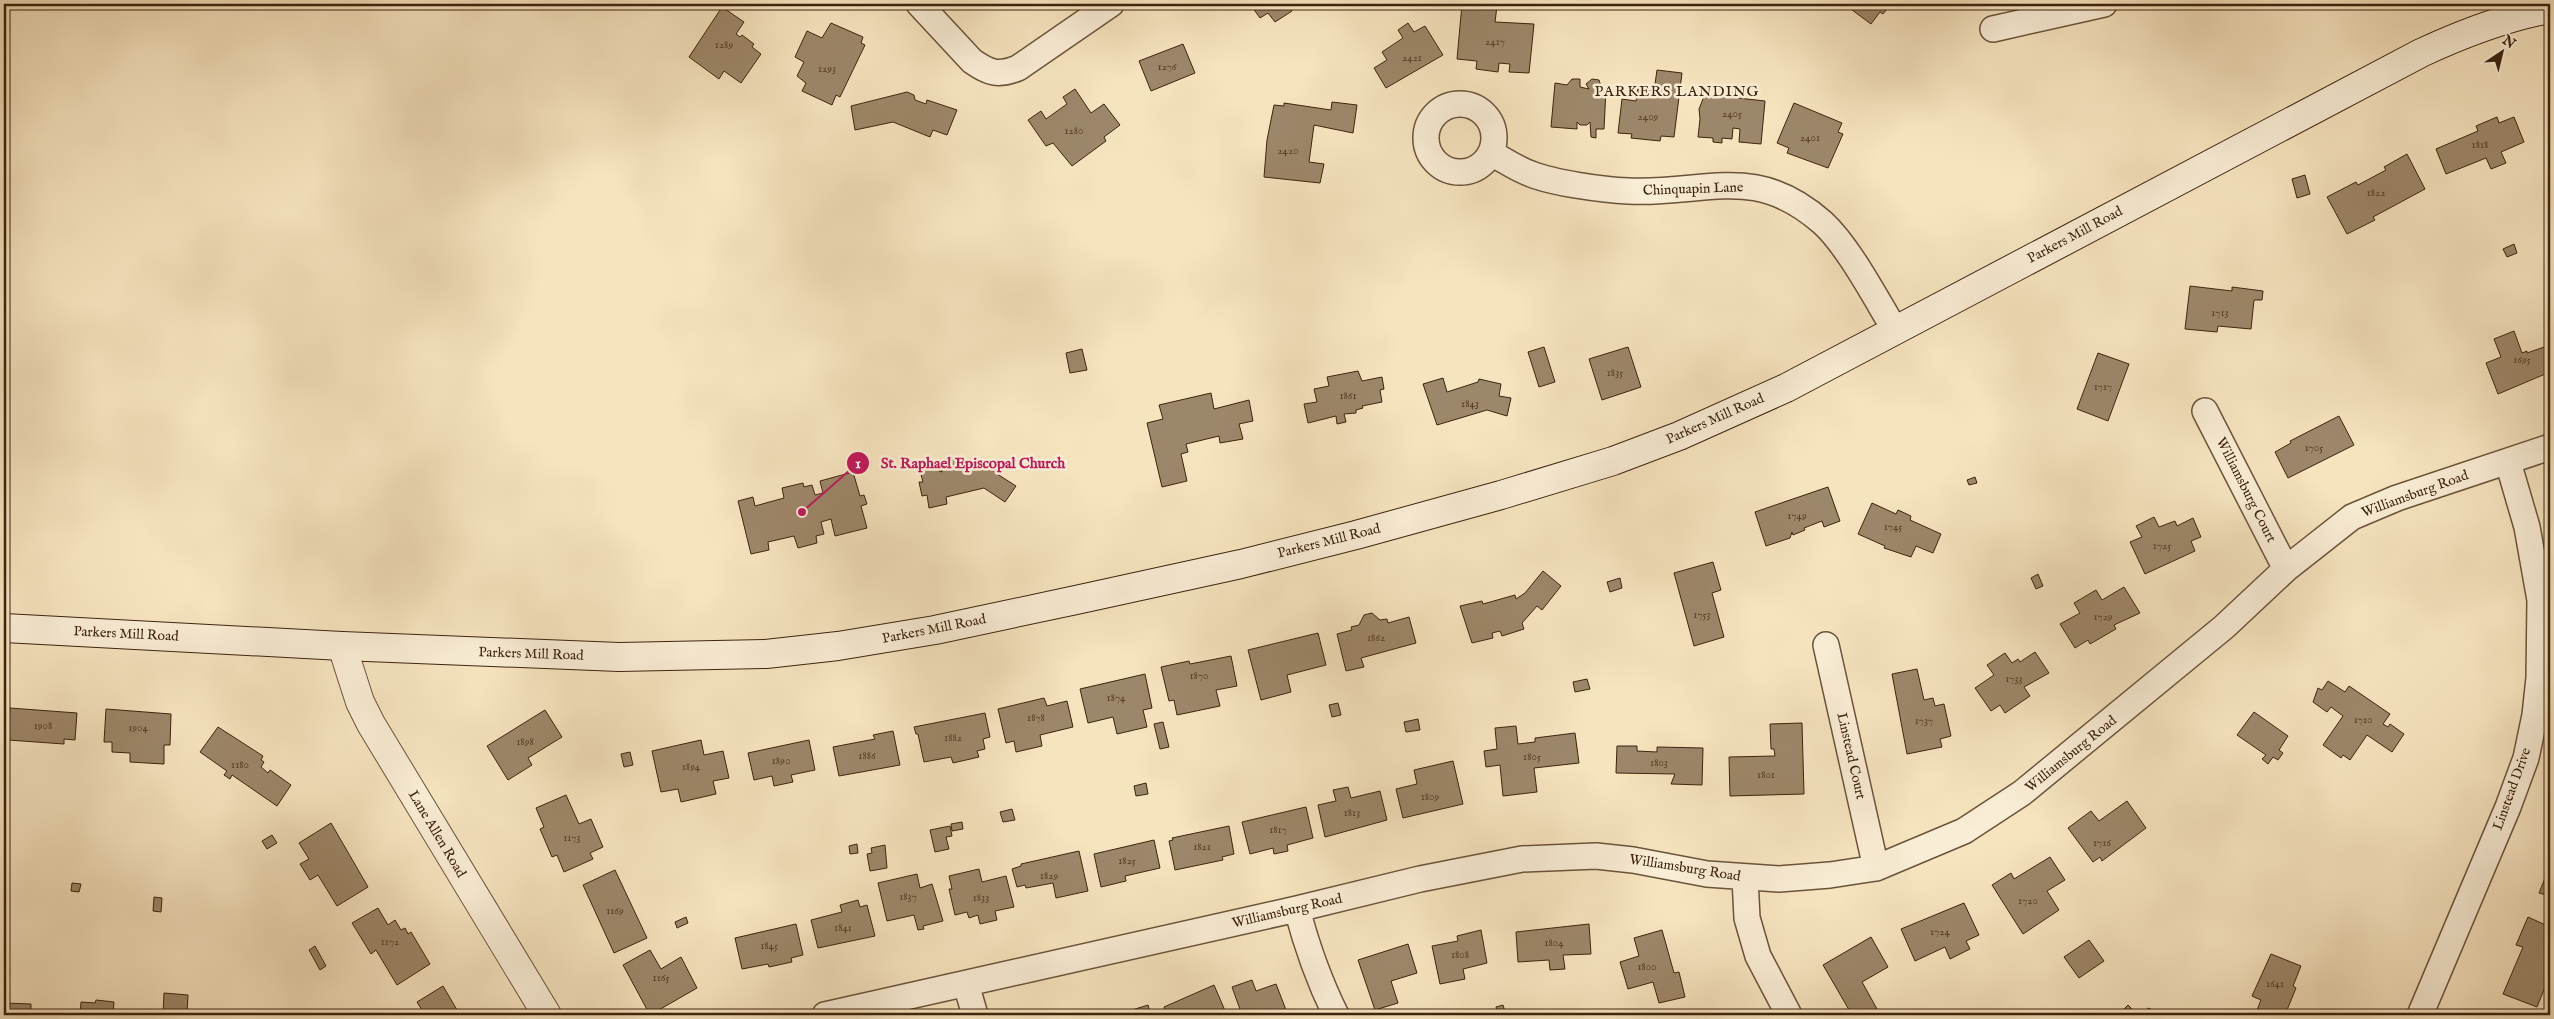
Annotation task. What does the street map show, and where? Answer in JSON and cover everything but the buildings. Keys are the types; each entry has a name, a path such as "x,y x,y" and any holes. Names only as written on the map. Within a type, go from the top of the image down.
{"main road":[{"name":"Parkers Mill Road","path":"4,628 342,646 619,657 710,657 766,654 838,646 935,630 1241,564 1483,500 1613,461 1679,436 1786,388 2421,53 2452,39 2522,14 2550,9"},
{"name":"Lane Allen Road","path":"342,646 360,702 371,724 548,1015"}],"street":[{"path":"919,4 972,61 997,73 1018,68 1111,4"},
{"path":"1993,29 2104,4"},
{"name":"Chinquapin Lane","path":"1491,153 1531,174 1593,187 1657,191 1729,184 1751,186 1776,194 1804,208 1824,225 1852,261 1895,330"},
{"name":"Williamsburg Court","path":"2205,411 2286,569"},
{"name":"Williamsburg Road","path":"825,1015 1477,867 1522,859 1560,856 1633,860 1708,874 1779,879 1830,876 1876,868 1964,832 2022,793 2180,664 2286,569 2352,517 2397,498 2550,447"},
{"name":"Linstead Drive","path":"2420,1015 2508,806 2526,758 2535,715 2539,678 2540,600 2527,527 2508,462"},
{"name":"Linstead Court","path":"1826,645 1876,868"},
{"path":"1745,878 1747,918 1758,956 1789,1015"},
{"path":"1298,909 1312,960 1336,1015"},
{"path":"966,984 975,1015"}],"place":[{"name":"St. Raphael Episcopal Church","path":"802,512"}],"district":[{"name":"PARKERS LANDING","path":"1677,91"}]}
